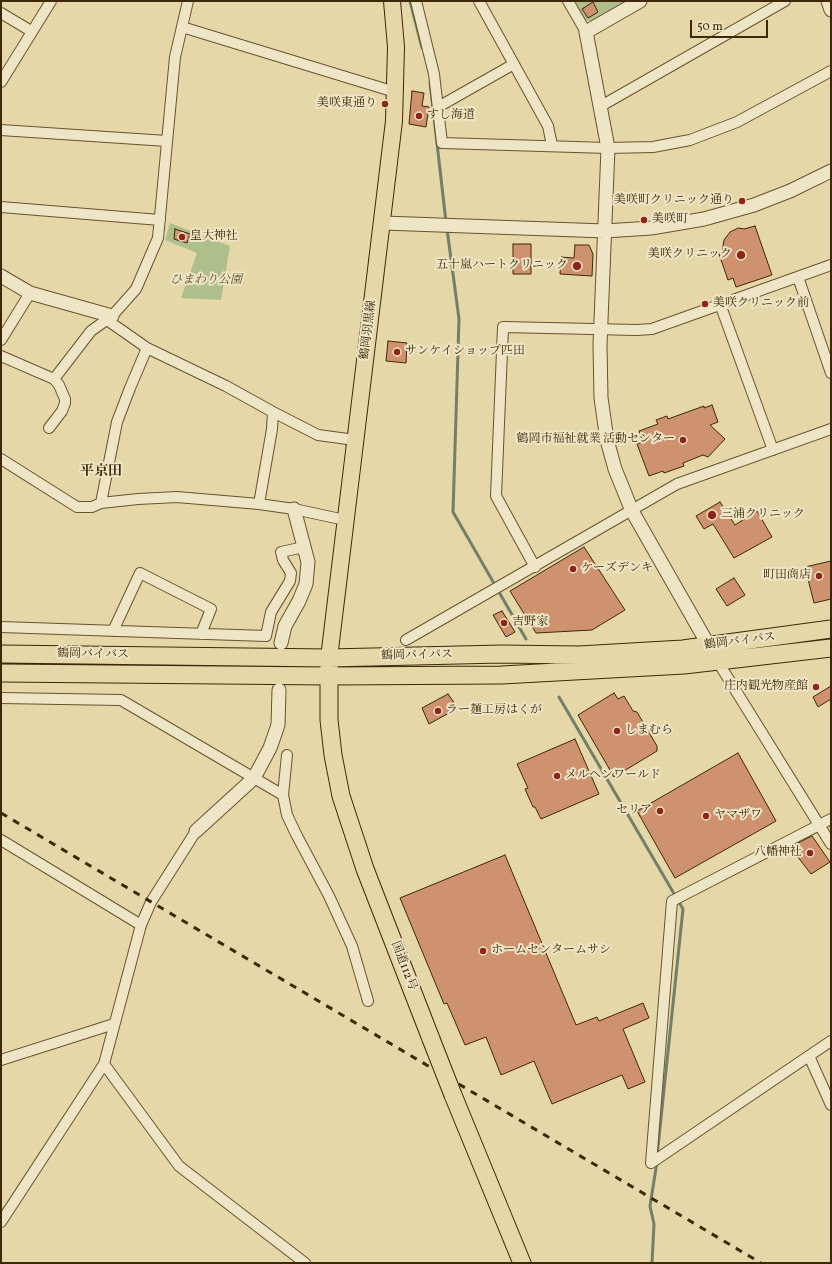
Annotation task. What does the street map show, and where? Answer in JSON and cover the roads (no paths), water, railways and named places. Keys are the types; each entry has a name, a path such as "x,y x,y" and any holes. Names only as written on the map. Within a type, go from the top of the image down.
{"highway":[{"name":"鶴岡バイパス","path":"1,654 329,658 502,654 579,656 709,646 831,629"},
{"name":"鶴岡バイパス","path":"1,673 329,676 502,675 684,665 831,648"},
{"name":"国道112号","path":"329,658 329,720 333,755 341,796 365,869 453,1095 522,1263"}],"main road":[{"name":"鶴岡羽黒線","path":"329,658 383,223 394,121 396,47 392,1"}],"street":[{"path":"1,82 50,1"},
{"path":"54,379 91,331 110,318 136,289 158,238 175,57 187,1"},
{"path":"416,1 434,74 442,143 552,145 608,148 653,147 690,140 737,122 831,71"},
{"path":"479,1 548,126 552,145"},
{"path":"568,1 586,32 608,148 599,375 604,422 617,474 632,510 718,662 818,826 831,844"},
{"path":"586,32 640,1"},
{"path":"601,106 785,1"},
{"path":"828,1 831,10"},
{"path":"1,13 31,32"},
{"path":"182,27 395,92"},
{"path":"438,107 514,64"},
{"path":"1,130 167,141"},
{"path":"383,223 605,231 677,225 730,212 790,191 831,171"},
{"path":"1,206 160,220"},
{"path":"535,567 496,496 503,327 652,329 831,265"},
{"path":"1,276 30,293 110,318 147,348 226,386 318,435 355,440"},
{"path":"798,277 831,374"},
{"path":"1,340 30,293"},
{"path":"720,304 772,450"},
{"path":"101,503 118,422 130,388 147,348"},
{"path":"1,356 54,379 63,392 66,399 62,411 49,428"},
{"path":"259,504 272,429 273,412"},
{"path":"406,640 677,484 831,429"},
{"path":"1,459 70,505 85,508 101,503 177,498 259,504 294,509 345,520"},
{"path":"281,643 285,626 299,601 306,584 308,562 294,509"},
{"path":"1,627 266,636 271,612 290,581 290,573 283,560 281,552 304,547"},
{"path":"113,631 140,573 211,609 201,634"},
{"path":"1,1222 104,1064 141,924 151,902 196,831 254,778 270,748 278,725 279,690"},
{"path":"1,698 120,700 283,795"},
{"path":"287,755 283,795 287,815 329,896 352,946 368,1001"},
{"path":"831,819 672,901 651,1163 831,1041"},
{"path":"1,840 141,924"},
{"path":"1,1060 114,1024"},
{"path":"809,1056 831,1106"},
{"path":"104,1064 179,1166 305,1263"}],"waterway":[{"path":"410,1 422,48"},
{"path":"430,82 446,222"},
{"path":"447,229 459,319 453,512 526,639"},
{"path":"559,697 683,909 657,1156"},
{"path":"652,1263 654,1224 650,1206 657,1162"}],"railway":[{"path":"1,813 761,1263"}],"place":[{"name":"美咲東通り","path":"385,104"},
{"name":"すし海道","path":"419,116"},
{"name":"美咲町クリニック通り","path":"742,201"},
{"name":"美咲町","path":"644,220"},
{"name":"皇大神社","path":"182,237"},
{"name":"美咲クリニック","path":"741,255"},
{"name":"五十嵐ハートクリニック","path":"577,266"},
{"name":"美咲クリニック前","path":"705,304"},
{"name":"サンケイショップ匹田","path":"397,352"},
{"name":"鶴岡市福祉就業 活動センター","path":"683,440"},
{"name":"三浦クリニック","path":"712,515"},
{"name":"ケーズデンキ","path":"573,569"},
{"name":"町田商店","path":"819,576"},
{"name":"吉野家","path":"504,623"},
{"name":"庄内観光物産館","path":"816,687"},
{"name":"ラー麺工房はくが","path":"438,711"},
{"name":"しまむら","path":"617,731"},
{"name":"メルヘンワールド","path":"557,776"},
{"name":"セリア","path":"660,811"},
{"name":"ヤマザワ","path":"706,816"},
{"name":"八幡神社","path":"810,853"},
{"name":"ホームセンタームサシ","path":"483,951"}],"district":[{"name":"平京田","path":"101,472"}],"park label":[{"name":"ひまわり公園","path":"206,281"}]}
